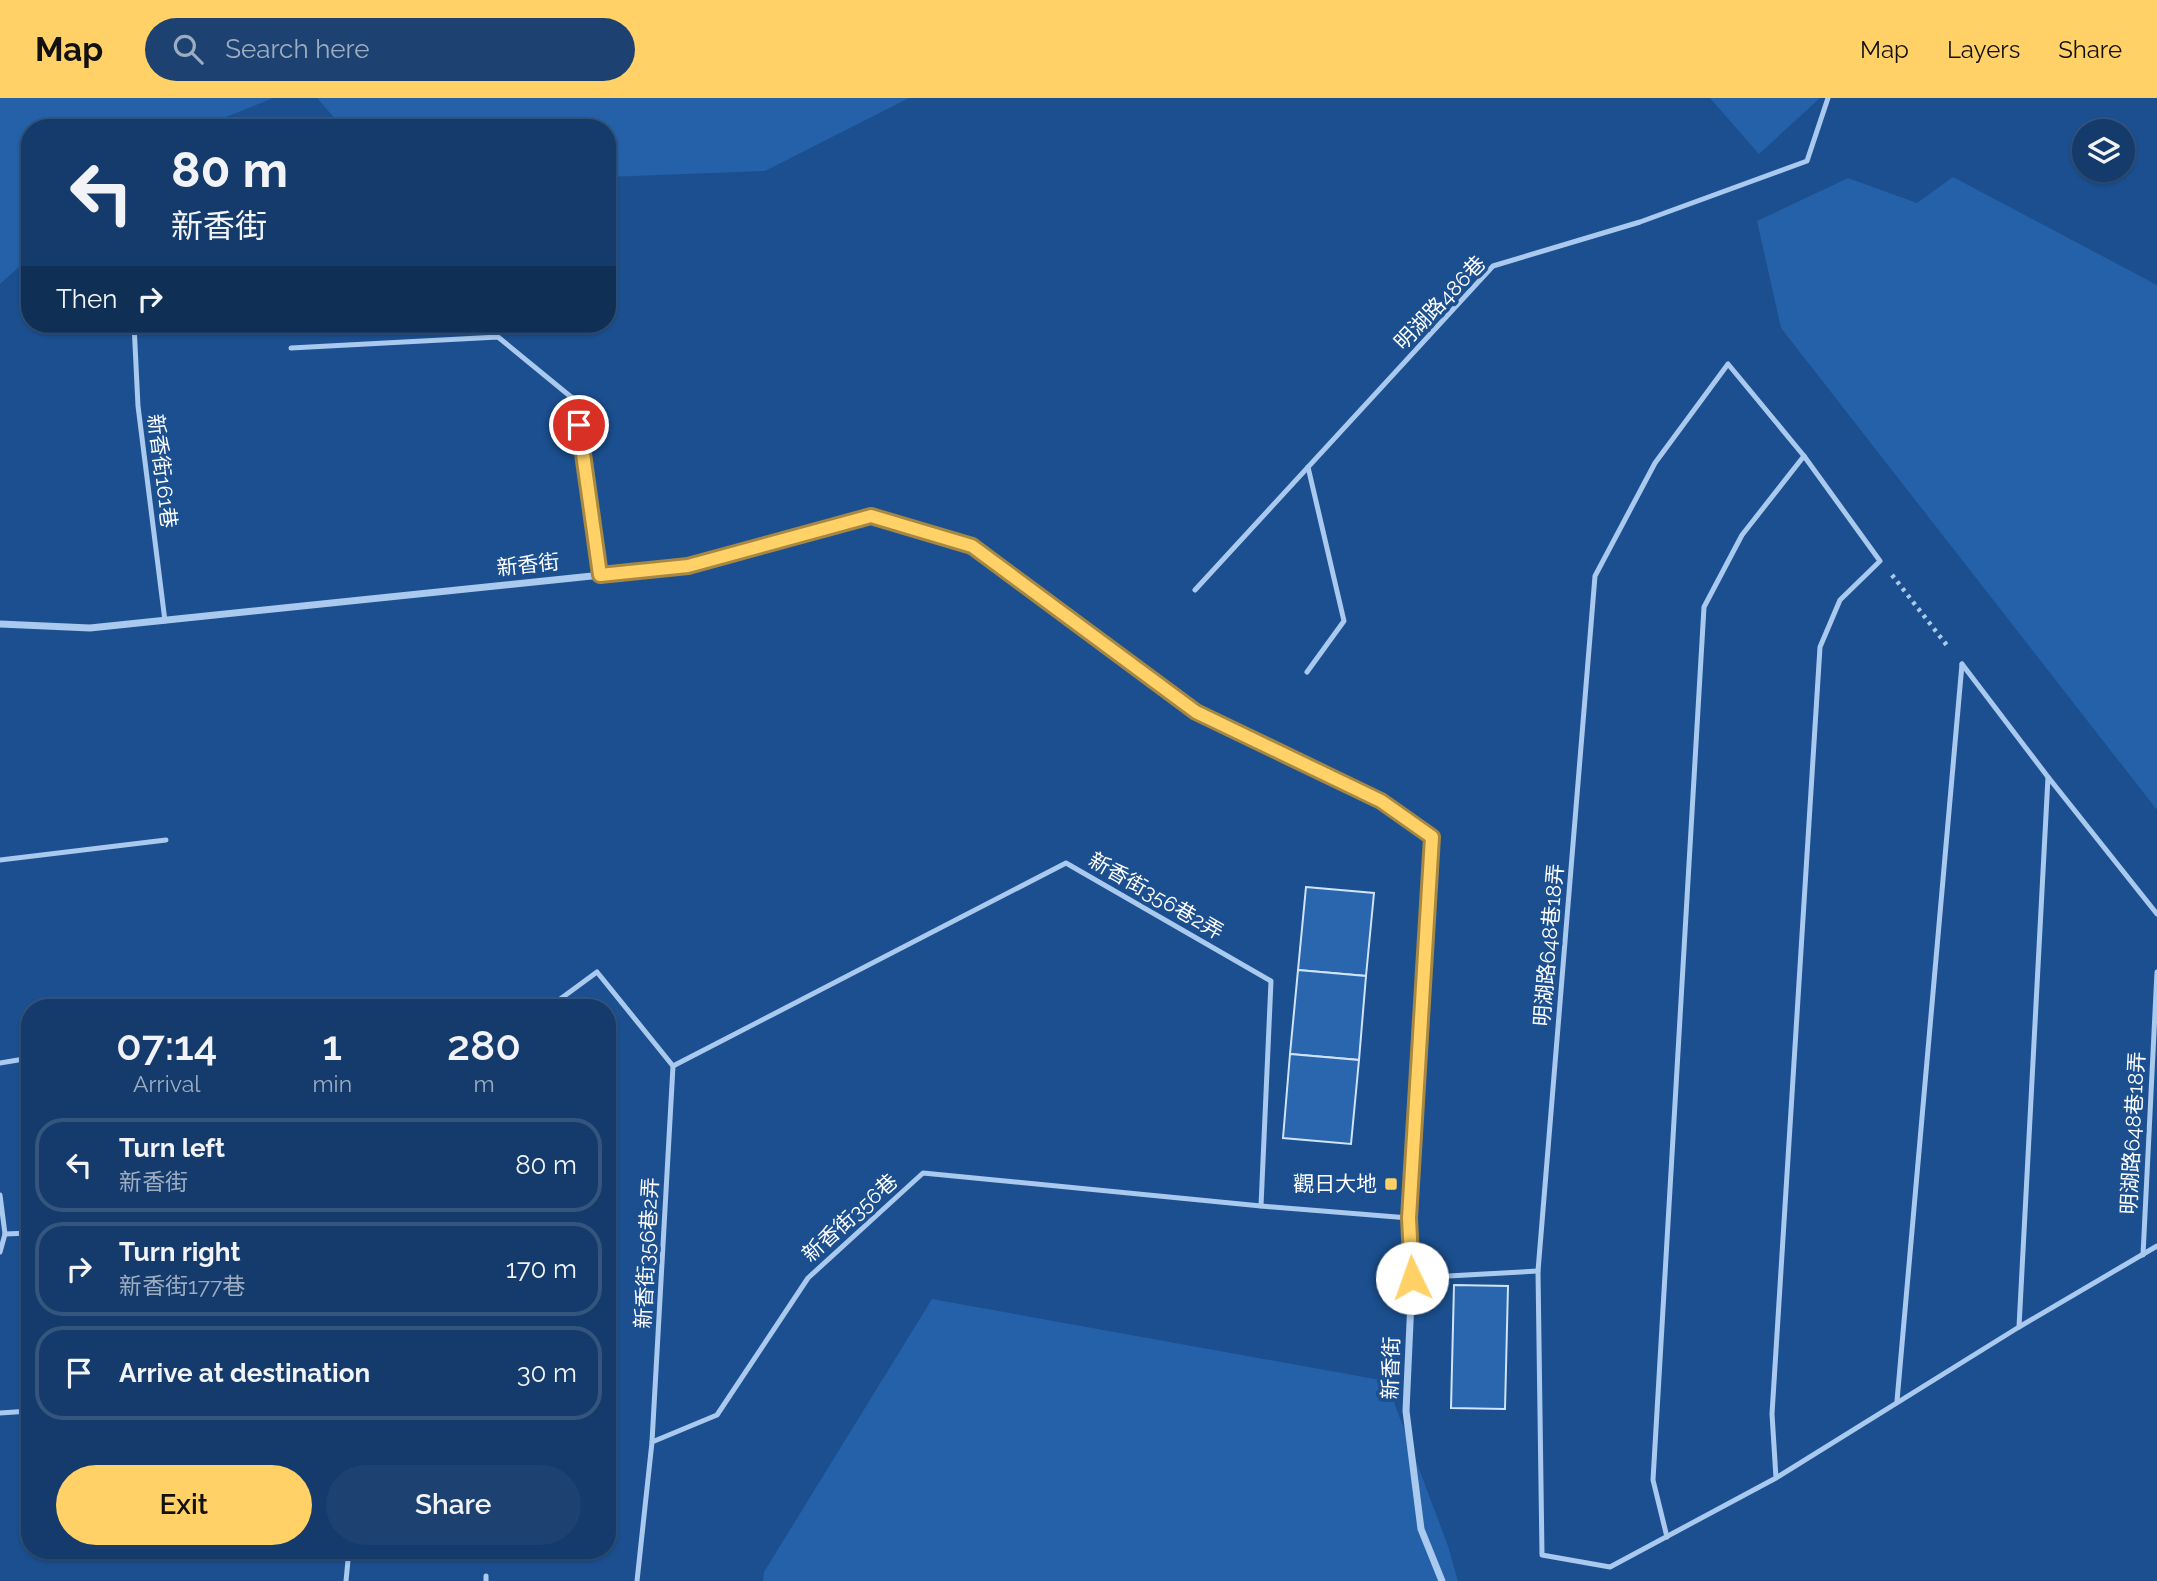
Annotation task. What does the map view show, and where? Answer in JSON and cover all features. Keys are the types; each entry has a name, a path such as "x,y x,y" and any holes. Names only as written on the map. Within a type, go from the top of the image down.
{"street":[{"name":"新香街","path":"0,624 90,628 688,566 871,516 972,546 1196,712 1381,801 1432,837 1409,1218 1412,1278 1406,1411 1421,1529 1442,1581"}],"lane":[{"name":"明湖路486巷","path":"1195,590 1493,267 1640,222 1807,161 1828,98"},
{"name":"新香街161巷","path":"134,333 138,406 165,621"},
{"path":"291,348 498,337 576,401 600,575"},
{"name":"明湖路648巷18弄","path":"1880,561 1804,456 1728,364 1655,463 1595,576 1538,1271 1542,1555 1610,1567 1776,1478 1897,1401 2157,1246"},
{"path":"1667,1537 1653,1480 1704,607 1742,535 1804,456"},
{"path":"1307,672 1344,621 1308,467"},
{"path":"1776,1478 1772,1414 1820,647 1840,600 1880,561"},
{"path":"1962,664 2157,914"},
{"path":"1897,1401 1962,664"},
{"path":"2019,1327 2048,777"},
{"path":"0,860 166,840"},
{"name":"新香街356巷2弄","path":"652,1442 673,1066 1066,863 1272,981 1261,1206"},
{"path":"560,999 597,972 673,1066"},
{"name":"明湖路648巷18弄","path":"2143,1255 2157,972"},
{"path":"0,1063 21,1060"},
{"name":"新香街356巷","path":"652,1442 717,1415 808,1278 923,1173 1409,1218"},
{"path":"0,1195 5,1234 0,1252"},
{"path":"5,1234 21,1233"},
{"path":"1412,1278 1538,1271"},
{"path":"0,1413 21,1412"},
{"path":"637,1581 652,1442"},
{"path":"346,1581 348,1559"}],"path":[{"path":"1880,561 1962,664"}],"shaded area":[{"path":"0,98 273,98 221,119 21,119 21,265 0,284"},
{"path":"317,98 909,98 765,171 616,177 616,119 335,119"},
{"path":"1710,98 1820,98 1759,154"},
{"path":"1953,177 2157,285 2157,810 1781,328 1757,221 1848,178 1917,203"},
{"path":"932,1299 1386,1381 1448,1546 1458,1581 763,1581 764,1572"}],"building":[{"path":"1306,887 1374,893 1366,976 1298,970"},
{"path":"1298,970 1366,976 1359,1060 1290,1054"},
{"path":"1290,1054 1359,1060 1351,1144 1283,1138"},
{"path":"1454,1285 1508,1286 1505,1409 1451,1408"}],"place":[{"name":"觀日大地","path":"1391,1184"}],"route":[{"path":"579,425 600,575 688,566 871,516 972,546 1196,712 1381,801 1432,837 1409,1218 1412,1278"}]}
